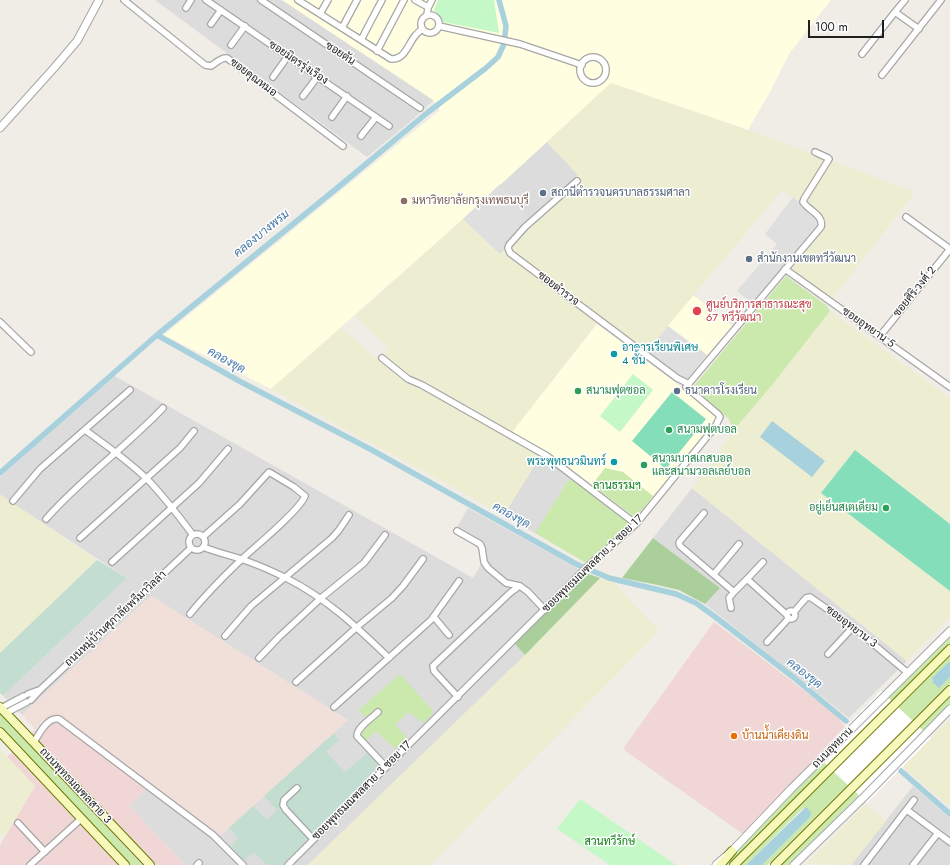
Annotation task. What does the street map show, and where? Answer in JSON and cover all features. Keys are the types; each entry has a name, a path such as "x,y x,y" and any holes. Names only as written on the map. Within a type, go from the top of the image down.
{"main road":[{"name":"ถนนอุทยาน","path":"734,865 950,648"},
{"path":"775,865 950,690"},
{"name":"ถนนพุทธมณฑลสาย 3","path":"2,709 150,865"},
{"name":"ถนนพุทธมณฑลสาย 3","path":"0,732 125,865"},
{"path":"720,865 732,851"}],"street":[{"path":"0,128 77,41 99,0"},
{"name":"ซอยคุณหมอ","path":"124,0 205,65 211,66 221,59 227,58 343,146"},
{"path":"186,8 191,0"},
{"name":"ซอยมิตรรุ่งเรือง","path":"206,0 389,126"},
{"name":"ซอยตัน","path":"261,0 420,108"},
{"path":"320,14 328,0"},
{"path":"342,28 357,0"},
{"path":"360,40 382,0"},
{"path":"377,51 404,0"},
{"path":"415,0 428,7"},
{"path":"428,15 428,7 432,0"},
{"path":"862,54 905,0"},
{"path":"882,75 942,0"},
{"path":"300,1 390,59 397,59 402,56 415,35 422,29"},
{"path":"211,24 221,10"},
{"path":"895,12 919,29"},
{"path":"428,15 436,17 439,22 439,26 436,31 431,33 425,32 422,29 421,21 428,15"},
{"path":"231,45 245,26"},
{"path":"439,26 520,44 582,65"},
{"path":"273,77 288,56"},
{"path":"598,58 604,62 606,67 605,76 599,82 588,82 582,76 582,65 588,59 598,58"},
{"path":"303,96 318,76"},
{"path":"332,117 347,96"},
{"path":"361,136 376,117"},
{"path":"689,384 821,227 821,220 819,216 803,202 804,198 829,159 815,152"},
{"name":"ซอยตำรวจ","path":"577,181 525,227 509,245 508,248 510,253 677,378 689,384"},
{"path":"906,217 950,249"},
{"name":"ซอยศิริ-วงศ์ 2","path":"880,336 950,249"},
{"name":"ซอยอุทยาน 5","path":"785,269 950,387"},
{"path":"0,322 31,352"},
{"path":"382,358 408,379 422,385 547,456 636,524"},
{"name":"ซอยพุทธมณฑลสาย 3 ซอย 17","path":"288,865 588,566 636,524 719,420 720,416 716,411 686,387 689,384"},
{"path":"13,501 40,469 130,390"},
{"path":"46,519 59,504 148,424 163,408"},
{"path":"85,430 116,452 146,478 193,535"},
{"path":"80,538 180,448 194,431"},
{"path":"112,562 198,483 228,449"},
{"path":"190,614 210,590 241,559 289,516 305,497 304,493 269,472 240,504 203,537"},
{"path":"704,513 679,543 682,548 734,592"},
{"path":"225,636 252,606 332,538 349,515"},
{"path":"457,531 480,544 484,562 488,568 506,583 518,587 520,586 528,592 544,610"},
{"path":"193,535 197,534 203,537 205,541 203,547"},
{"path":"193,535 189,541 191,548 197,550 203,547 241,559 285,577 321,598 357,627 389,658"},
{"path":"259,658 321,598 364,563 385,535"},
{"path":"714,574 739,544"},
{"name":"ถนนหมู่บ้านศุภาลัยพรีมาวิลล่า","path":"28,698 41,690 191,548"},
{"path":"296,682 357,627 392,598 403,586 423,558"},
{"path":"732,608 728,598 763,562"},
{"path":"747,579 788,616 767,642"},
{"path":"334,707 434,617 458,581"},
{"path":"458,697 434,671 433,666 518,587"},
{"name":"ซอยอุทยาน 3","path":"788,616 790,611 794,612 808,597 854,628 908,673"},
{"path":"434,617 448,635"},
{"path":"828,654 854,628"},
{"name":"ถนนอุทยาน","path":"716,865 732,851 791,789 950,631"},
{"path":"2,709 17,700 28,698"},
{"path":"2,709 21,705 28,698"},
{"path":"17,700 21,705"},
{"path":"794,865 950,710"},
{"path":"378,712 356,734 386,767"},
{"path":"34,742 49,721 59,719 213,835 243,865"},
{"path":"297,788 284,800 283,805 313,839"},
{"path":"864,865 914,800"},
{"path":"907,810 950,842"},
{"path":"30,865 82,818"},
{"path":"18,823 44,852"},
{"path":"913,865 938,833"}],"shaded area":[{"path":"155,0 282,0 434,100 367,157"},
{"name":"มหาวิทยาลัยกรุงเทพธนบุรี","path":"282,0 831,0 789,54 770,92 748,130 611,83 463,219 271,389 164,335 440,110 433,100"},
{"path":"611,83 748,130 915,192 832,299 792,269 827,222 782,190 645,353 599,320 509,436 541,455 503,516 471,497 271,389 341,328 377,359 389,349 355,316 463,219 500,254 578,175 547,142"},
{"path":"547,142 578,175 500,254 463,219"},
{"path":"500,184 530,220 498,252 463,219"},
{"path":"793,197 816,215 818,227 752,303 737,291 777,244 765,234"},
{"name":"ศูนย์บริการสาธารณะสุข 67 ทวีวัฒนา","path":"693,295 732,326 707,355 668,326"},
{"path":"830,311 950,398 950,524 856,450 821,493 950,591 950,617 907,661 692,488 736,428"},
{"path":"597,324 677,384 717,417 636,518 551,454 512,432"},
{"path":"668,326 707,355 684,383 645,353"},
{"path":"113,375 473,578 486,556 456,529 468,508 586,573 514,643 525,655 308,865 185,865 129,806 151,783 221,835 348,720 151,596 22,715 3,696 127,578 0,495 0,477"},
{"path":"541,455 571,476 535,533 503,516"},
{"path":"692,488 907,661 849,718 705,604 720,588 653,538"},
{"path":"1,495 97,560 0,653 0,496"},
{"path":"97,560 127,578 3,696 0,693 0,653"},
{"path":"600,578 614,583 659,631 430,865 308,865 525,655"},
{"path":"151,596 348,720 221,835 59,715 53,714 36,730 22,715"},
{"name":"บ้านน้ำเคียงดิน","path":"714,622 835,714 845,727 743,834 624,750 625,746"},
{"path":"53,713 62,714 151,783 129,806 185,865 0,865 0,845 35,786 7,757"},
{"path":"950,719 950,807 903,767"},
{"path":"334,733 339,740 326,752 345,772 367,753 379,765 358,789 283,865 267,865 254,852 244,861 231,846 238,838 229,828 253,806 267,820 277,810 264,796"},
{"path":"0,749 35,786 4,838 0,834"},
{"path":"913,786 950,818 950,865 851,865"},
{"path":"865,805 886,821 851,865 806,864"}],"green space":[{"path":"438,0 494,0 499,33 443,22 434,10"},
{"path":"786,276 826,305 830,311 772,385 733,431 729,419 693,387"},
{"path":"633,374 653,390 620,432 600,416"},
{"name":"สนามฟุตบอล","path":"672,392 706,419 666,469 632,441"},
{"name":"อยู่เย็นสเตเดียม","path":"855,450 950,524 950,591 821,493"},
{"name":"ลานธรรมฯ","path":"605,468 623,472 653,496 636,518 592,485"},
{"path":"571,476 631,524 586,563 535,533"},
{"path":"653,538 720,588 705,604 679,590 622,578"},
{"path":"586,573 600,578 525,655 514,643"},
{"path":"950,633 950,644 728,865 722,865 775,808"},
{"path":"950,656 950,661 932,680 936,686 941,686 950,677 950,683 767,865 762,865 810,816 803,808 746,865 740,865"},
{"path":"400,674 434,712 423,723 409,712 395,725 407,737 395,749 376,731 366,741 357,730 368,720 359,710"},
{"path":"950,693 950,704 789,865 779,865"},
{"path":"0,713 142,865 129,865 0,727"},
{"name":"สวนทวีรักษ์","path":"580,799 676,865 610,865 557,829"}],"water":[{"path":"772,421 825,461 812,477 760,437"},
{"path":"950,661 950,677 939,688 933,683 932,678"},
{"path":"806,807 811,812 810,817 762,865 746,865"}],"pier":[{"path":"881,691 931,738 867,803 817,756"}],"waterway":[{"name":"คลองบางพรม","path":"0,473 157,335 427,113 486,68 498,57 504,44 506,26 499,0"},
{"name":"คลองขุด","path":"157,335 241,382 370,449 576,564 609,578 676,594 696,603 793,677 846,721"},
{"name":"คลองขุด","path":"901,771 950,814"}],"place":[{"name":"สถานีตำรวจนครบาลธรรมศาลา","path":"543,193"},
{"name":"มหาวิทยาลัยกรุงเทพธนบุรี","path":"404,201"},
{"name":"สำนักงานเขตทวีวัฒนา","path":"749,259"},
{"name":"ศูนย์บริการสาธารณะสุข 67 ทวีวัฒนา","path":"697,311"},
{"name":"อาคารเรียนพิเศษ 4 ชั้น","path":"614,354"},
{"name":"สนามฟุตซอล","path":"578,391"},
{"name":"ธนาคารโรงเรียน","path":"677,391"},
{"name":"สนามฟุตบอล","path":"669,430"},
{"name":"พระพุทธนวมินทร์","path":"614,462"},
{"name":"สนามบาสเกสบอล และสนามวอลเลย์บอล","path":"644,465"},
{"name":"อยู่เย็นสเตเดียม","path":"886,508"},
{"name":"บ้านน้ำเคียงดิน","path":"734,736"}]}
